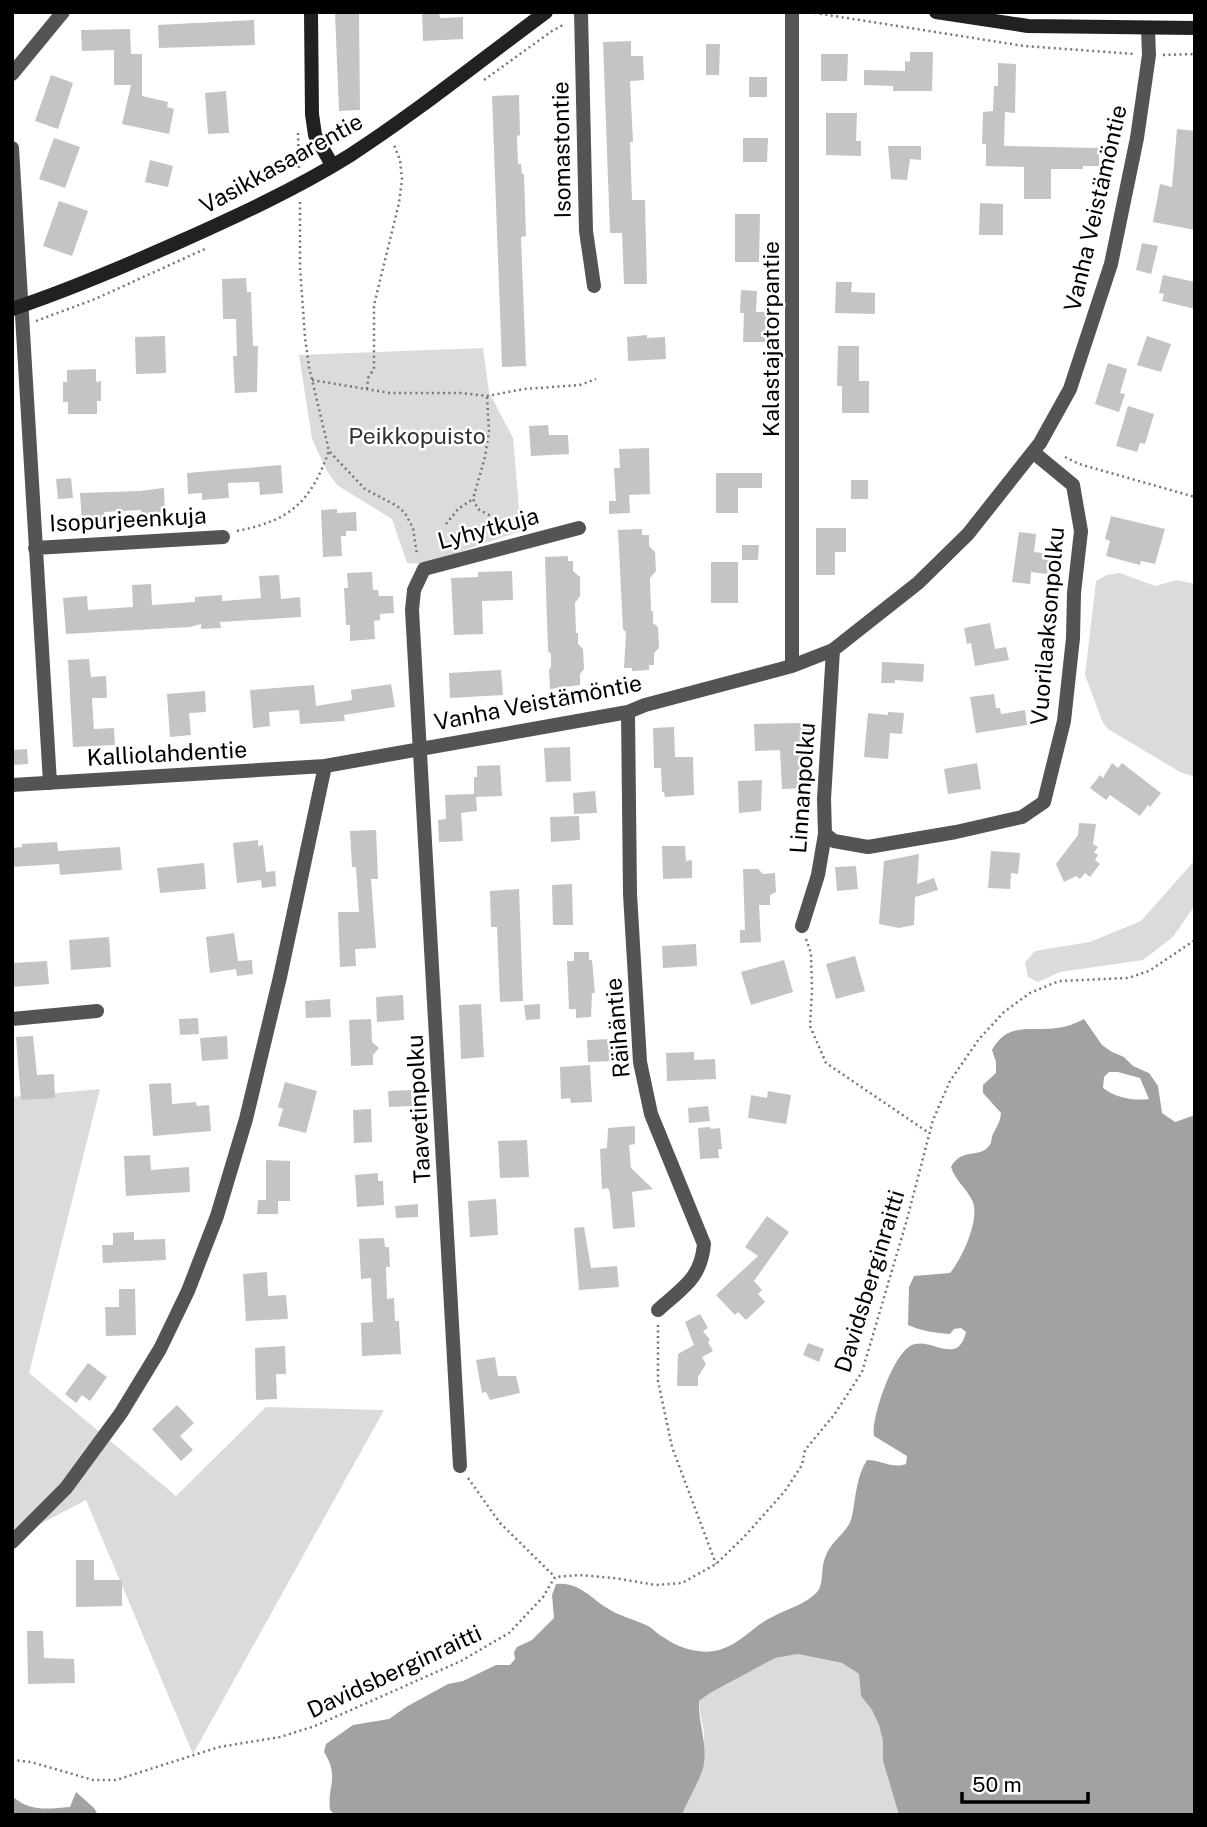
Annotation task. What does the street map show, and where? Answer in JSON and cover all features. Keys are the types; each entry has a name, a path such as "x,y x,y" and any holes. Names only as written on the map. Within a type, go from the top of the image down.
{"street":[{"path":"12,74 63,12"},
{"path":"311,12 312,114 315,135 332,165"},
{"name":"Vasikkasaarentie","path":"17,307 131,263 228,220 332,165 379,136 546,12"},
{"name":"Isomastontie","path":"581,12 586,231 594,286"},
{"name":"Kalastajatorpantie","path":"792,12 792,666"},
{"path":"936,12 1148,29 1195,28"},
{"name":"Vanha Veistämöntie","path":"325,766 628,712 645,705 792,666 833,650 918,583 968,534 1036,448 1070,389 1111,264 1137,138 1149,55 1148,29"},
{"path":"12,148 17,307 50,783"},
{"name":"Vuorilaaksonpolku","path":"825,834 834,841 868,847 911,841 1022,817 1044,802 1065,721 1081,531 1073,485 1036,448"},
{"name":"Lyhytkuja","path":"421,749 412,610 414,590 425,569 579,528"},
{"name":"Isopurjeenkuja","path":"35,548 223,537"},
{"name":"Linnanpolku","path":"802,926 818,875 825,834 824,799 833,650"},
{"name":"Räihäntie","path":"628,712 630,894 640,1062 651,1114 704,1244 702,1263 692,1279 658,1310"},
{"name":"Taavetinpolku","path":"421,749 460,1466"},
{"path":"12,1542 66,1488 121,1413 160,1349 188,1291 218,1216 246,1119 281,977 325,766"},
{"name":"Kalliolahdentie","path":"12,785 325,766"},
{"path":"12,1019 97,1011"}],"path":[{"path":"367,389 368,379 374,369 374,305 386,264 401,191 400,160 394,145"},
{"path":"223,537 285,516 312,488 328,452 305,337 300,267 300,200"},
{"path":"312,380 390,393 461,393 487,396 524,389 580,385 596,379"},
{"path":"446,524 458,509 473,499 489,431 487,396"},
{"path":"1036,448 1079,464 1195,497"},
{"path":"328,452 365,489 405,513 413,528 418,564 425,569"},
{"path":"473,499 478,509 533,540"},
{"path":"802,926 811,953 810,1026 827,1063 929,1133"},
{"name":"Davidsberginraitti","path":"12,1760 31,1762 93,1780 116,1780 219,1747 280,1737 315,1726 461,1661 509,1633 543,1597 555,1577 579,1575 656,1585 682,1583 716,1564 785,1491 802,1465 805,1450 834,1415 862,1372 906,1223 929,1133 950,1081 979,1039 1004,1012 1030,993 1059,981 1128,978 1149,971 1195,940"},
{"path":"658,1310 658,1381 672,1447 716,1564"},
{"path":"460,1466 500,1523 555,1577"}],"green space":[{"name":"Peikkopuisto","path":"483,348 489,392 513,438 521,531 424,564 407,563 392,519 337,485 327,471 312,439 299,355"},
{"path":"1120,573 1155,586 1177,580 1195,584 1195,777 1180,772 1108,729 1103,723 1085,675 1096,581 1107,575"},
{"path":"1195,860 1195,905 1173,937 1143,960 1060,972 1038,982 1028,977 1025,962 1035,951 1090,942 1141,921"},
{"path":"100,1089 29,1373 176,1496 266,1407 384,1410 193,1754 86,1500 12,1539 12,1097"},
{"path":"798,1654 842,1663 859,1674 861,1696 879,1725 883,1741 883,1761 899,1815 682,1815 698,1768 704,1740 699,1701 775,1658"}],"shaded area":[{"path":"1084,1019 1102,1045 1124,1057 1133,1066 1149,1073 1158,1086 1162,1113 1175,1122 1195,1115 1195,1815 899,1815 883,1761 883,1741 879,1725 861,1696 859,1674 842,1663 798,1654 775,1658 699,1701 704,1763 682,1815 335,1815 330,1810 332,1775 324,1752 326,1744 353,1725 389,1719 448,1684 463,1681 496,1665 510,1665 515,1659 514,1652 517,1647 532,1640 554,1618 552,1595 556,1584 578,1588 612,1611 648,1626 676,1644 689,1650 704,1652 734,1644 765,1621 806,1601 817,1592 828,1551 845,1530 852,1516 858,1480 867,1460 906,1464 907,1456 874,1436 880,1399 892,1369 907,1348 915,1344 953,1349 960,1345 966,1332 961,1328 954,1329 950,1334 908,1325 909,1287 914,1276 950,1273 969,1238 974,1217 972,1200 951,1167 960,1157 985,1150 990,1145 999,1122 1001,1113 983,1093 983,1085 996,1073 992,1050 998,1041 1012,1031 1061,1027","holes":["1109,1072 1140,1078 1149,1099 1125,1098 1103,1088 1104,1077"]},
{"path":"76,1792 98,1815 12,1815 12,1796 32,1807 70,1807"}],"building":[{"path":"335,12 359,12 360,110 339,111"},
{"path":"422,12 439,12 440,18 463,17 463,39 423,41"},
{"path":"254,20 255,45 159,48 158,25"},
{"path":"130,29 131,54 142,54 142,96 168,102 167,107 174,109 169,134 122,124 131,85 114,85 114,50 82,51 81,30"},
{"path":"631,41 631,56 643,56 644,80 630,81 633,142 630,142 632,200 645,200 647,284 624,284 622,233 610,233 603,42"},
{"path":"706,44 720,44 719,75 706,75"},
{"path":"910,52 933,52 932,91 893,91 893,86 864,85 864,70 905,71 905,61 910,62"},
{"path":"821,54 848,54 847,81 821,81"},
{"path":"998,63 1016,64 1015,113 1005,112 1004,146 1099,148 1099,166 1051,169 1051,199 1024,199 1024,167 986,166 986,144 982,144 983,112 993,111 994,86 998,86"},
{"path":"51,75 73,83 58,129 35,121"},
{"path":"749,77 767,77 767,97 749,97"},
{"path":"226,91 229,133 208,134 205,93"},
{"path":"519,95 518,164 521,164 524,174 526,236 521,237 526,366 502,367 492,96"},
{"path":"826,113 857,113 856,141 861,141 861,156 826,155"},
{"path":"1177,129 1195,131 1195,230 1153,222 1160,184 1172,187"},
{"path":"54,138 80,147 65,188 39,179"},
{"path":"743,138 768,138 767,162 743,162"},
{"path":"888,146 921,146 921,160 910,159 907,180 891,179"},
{"path":"150,160 173,166 168,187 145,182"},
{"path":"59,201 88,211 72,256 43,246"},
{"path":"980,203 1003,204 1003,235 979,235"},
{"path":"735,214 760,214 759,262 735,262"},
{"path":"1142,243 1158,246 1151,274 1136,270"},
{"path":"1163,275 1195,282 1195,309 1162,301 1164,294 1159,293"},
{"path":"246,278 247,292 251,292 253,346 258,346 257,392 235,393 233,356 237,356 236,319 223,319 222,279"},
{"path":"836,282 852,282 851,292 875,293 875,314 835,313"},
{"path":"741,290 757,291 756,312 766,312 765,342 743,342 744,313 740,313"},
{"path":"647,335 647,338 665,337 666,359 628,361 627,337"},
{"path":"165,336 166,373 136,374 135,337"},
{"path":"1147,336 1171,344 1161,372 1137,365"},
{"path":"838,346 859,346 859,381 869,381 869,413 842,413 842,386 837,386"},
{"path":"1108,363 1127,369 1120,393 1125,394 1119,412 1095,404"},
{"path":"96,369 96,382 101,381 101,401 97,401 97,414 68,414 68,402 63,402 63,382 67,382 67,370"},
{"path":"1128,406 1154,414 1145,444 1140,443 1137,452 1116,446"},
{"path":"548,425 549,435 568,435 569,454 531,456 529,426"},
{"path":"649,448 650,494 629,495 630,513 609,514 609,501 616,501 614,468 620,468 619,449"},
{"path":"281,465 283,493 260,495 259,482 228,483 229,498 202,500 202,493 188,494 187,473"},
{"path":"716,473 762,473 762,488 738,488 738,513 716,513"},
{"path":"71,478 73,498 58,499 56,479"},
{"path":"851,480 868,480 868,499 851,499"},
{"path":"164,488 165,517 142,518 141,510 104,512 105,521 82,523 80,493"},
{"path":"337,509 337,513 356,512 357,531 346,531 346,536 341,536 342,556 323,557 321,510"},
{"path":"1111,516 1165,529 1155,564 1141,561 1140,565 1106,556 1110,541 1105,539"},
{"path":"816,528 846,528 846,552 835,552 835,575 816,575"},
{"path":"642,529 642,535 649,535 649,546 655,552 656,571 650,578 651,611 653,623 658,627 659,648 654,653 654,665 649,665 649,670 632,671 632,668 624,668 626,632 623,629 618,530"},
{"path":"1019,532 1036,534 1034,552 1050,554 1047,574 1031,572 1030,584 1012,582"},
{"path":"742,545 759,545 758,560 742,560"},
{"path":"568,556 568,561 573,561 573,571 580,577 580,596 575,603 576,633 578,644 583,649 584,669 580,674 580,685 550,689 551,654 548,651 545,557"},
{"path":"711,562 738,562 738,603 711,603"},
{"path":"512,571 513,600 482,601 483,634 454,635 451,578 478,577 478,572"},
{"path":"372,572 373,590 378,590 379,596 393,596 394,613 380,614 380,620 374,621 375,639 350,641 350,625 346,625 344,588 348,588 347,573"},
{"path":"279,575 281,599 300,597 301,617 220,622 221,628 201,629 201,624 190,627 66,634 63,598 87,596 88,610 133,607 132,585 151,584 152,605 195,602 195,597 222,595 222,601 261,598 259,576"},
{"path":"990,623 995,649 1006,647 1009,660 975,666 971,643 967,644 964,628"},
{"path":"89,659 91,677 106,676 107,698 92,698 94,729 114,728 115,745 73,747 68,660"},
{"path":"882,662 924,664 923,682 895,680 895,683 881,683"},
{"path":"501,670 503,695 450,698 449,673"},
{"path":"391,684 395,707 344,715 345,721 300,724 299,710 269,712 270,726 253,728 250,690 314,685 316,706 352,700 351,690"},
{"path":"205,691 206,712 189,713 191,735 170,737 167,694"},
{"path":"994,694 996,708 1000,708 1001,714 1025,710 1027,725 976,733 970,697"},
{"path":"888,712 904,713 902,734 890,733 888,759 864,757 868,713 888,715"},
{"path":"754,724 814,725 813,740 802,740 805,788 782,789 780,750 755,751"},
{"path":"674,727 675,757 693,757 694,795 665,797 662,792 661,768 654,768 653,728"},
{"path":"570,747 571,781 546,782 544,748"},
{"path":"27,749 28,764 12,765 12,750"},
{"path":"977,763 981,789 948,794 944,769"},
{"path":"1112,763 1118,768 1122,763 1161,793 1140,816 1110,795 1106,800 1090,788 1100,775 1103,778"},
{"path":"500,765 502,796 476,797 477,811 461,813 463,841 439,842 438,820 446,819 445,795 474,794 477,766"},
{"path":"762,780 761,811 739,813 738,781"},
{"path":"595,791 597,813 574,814 573,793"},
{"path":"579,816 580,840 551,842 550,817"},
{"path":"1079,823 1096,824 1093,844 1098,847 1094,852 1098,855 1095,860 1100,864 1090,877 1085,873 1080,879 1076,876 1064,882 1056,864 1078,835"},
{"path":"376,830 378,879 371,879 376,948 355,949 356,966 340,967 338,912 359,912 350,831"},
{"path":"258,840 258,846 263,845 266,872 275,871 276,886 262,888 261,880 237,883 233,843"},
{"path":"57,842 58,851 120,847 122,870 60,875 59,864 12,867 12,848 22,847 22,844"},
{"path":"662,846 685,846 686,861 692,860 692,878 663,879"},
{"path":"991,851 1020,853 1018,874 1011,873 1010,889 988,888"},
{"path":"919,854 917,884 934,878 938,890 915,897 914,925 899,928 879,924 884,861"},
{"path":"204,863 206,889 160,893 157,868"},
{"path":"856,866 858,889 837,891 835,867"},
{"path":"743,869 758,869 763,874 775,873 776,892 770,895 770,905 759,905 761,942 740,943 740,930 745,930"},
{"path":"572,884 573,925 553,925 552,885"},
{"path":"519,889 523,1001 500,1002 497,927 491,927 490,891"},
{"path":"234,933 238,961 252,960 253,974 237,976 236,969 210,973 206,937"},
{"path":"109,937 111,967 71,970 69,940"},
{"path":"696,944 697,966 663,968 662,946"},
{"path":"574,952 589,952 589,960 592,960 595,993 592,993 591,1017 576,1018 576,1009 569,1009 567,961 574,961"},
{"path":"855,956 865,991 836,999 826,964"},
{"path":"784,960 793,992 751,1005 741,972"},
{"path":"47,961 49,984 12,987 12,963"},
{"path":"403,995 404,1020 377,1022 376,997"},
{"path":"330,999 331,1017 306,1018 305,1001"},
{"path":"481,1004 484,1057 461,1059 459,1005"},
{"path":"540,1004 540,1019 526,1020 524,1005"},
{"path":"198,1018 199,1034 180,1035 179,1019"},
{"path":"371,1019 372,1042 379,1048 373,1055 373,1065 351,1066 349,1020"},
{"path":"33,1036 37,1075 54,1074 55,1098 21,1100 16,1037"},
{"path":"227,1036 228,1059 202,1061 200,1038"},
{"path":"613,1039 614,1061 588,1062 587,1040"},
{"path":"694,1052 694,1060 715,1059 716,1079 667,1081 666,1053"},
{"path":"590,1065 592,1102 571,1103 570,1098 561,1099 560,1067"},
{"path":"285,1082 317,1091 306,1133 278,1126 283,1109 278,1107"},
{"path":"171,1083 172,1104 196,1102 197,1106 209,1105 211,1131 153,1136 149,1084"},
{"path":"411,1090 412,1106 389,1107 388,1091"},
{"path":"768,1091 791,1095 786,1124 748,1118 751,1095 767,1098"},
{"path":"708,1106 710,1121 689,1123 688,1108"},
{"path":"371,1109 372,1142 354,1143 353,1110"},
{"path":"635,1126 635,1144 629,1145 631,1168 653,1189 632,1192 635,1227 613,1229 610,1193 608,1188 602,1189 600,1149 607,1148 608,1128"},
{"path":"698,1128 720,1128 722,1149 718,1149 719,1158 700,1159"},
{"path":"527,1140 529,1177 500,1178 498,1141"},
{"path":"150,1155 151,1170 189,1167 190,1192 126,1196 124,1156"},
{"path":"266,1160 290,1161 290,1201 278,1201 278,1214 257,1214 258,1200 266,1200"},
{"path":"378,1173 378,1181 383,1181 384,1205 357,1207 355,1175"},
{"path":"496,1199 498,1235 470,1237 468,1201"},
{"path":"418,1204 418,1217 396,1218 395,1206"},
{"path":"767,1216 789,1232 754,1281 762,1290 758,1294 765,1302 746,1320 738,1312 735,1315 716,1295 758,1256 745,1247"},
{"path":"584,1227 591,1268 617,1266 619,1287 579,1290 574,1228"},
{"path":"134,1232 134,1240 165,1239 166,1260 103,1263 102,1245 113,1245 113,1233"},
{"path":"384,1238 385,1247 389,1247 390,1267 386,1267 387,1299 394,1298 395,1321 399,1321 401,1354 362,1356 361,1323 373,1322 371,1278 361,1279 359,1239"},
{"path":"267,1272 268,1296 286,1295 288,1319 246,1321 243,1274"},
{"path":"119,1289 135,1289 136,1335 106,1336 105,1307 119,1307"},
{"path":"700,1314 708,1328 703,1331 710,1340 708,1342 713,1351 702,1357 706,1364 698,1377 698,1386 677,1386 678,1354 694,1345 685,1322"},
{"path":"808,1343 824,1349 819,1362 803,1355"},
{"path":"285,1346 286,1374 276,1374 277,1399 256,1400 255,1348"},
{"path":"495,1357 498,1376 516,1376 520,1393 490,1400 486,1392 482,1393 476,1360"},
{"path":"88,1363 107,1377 90,1401 82,1395 76,1403 65,1394"},
{"path":"177,1405 194,1423 180,1436 193,1450 181,1461 152,1429"},
{"path":"76,1560 94,1560 94,1580 122,1580 122,1606 76,1607"},
{"path":"27,1631 43,1631 44,1658 74,1659 75,1683 28,1684"}]}
